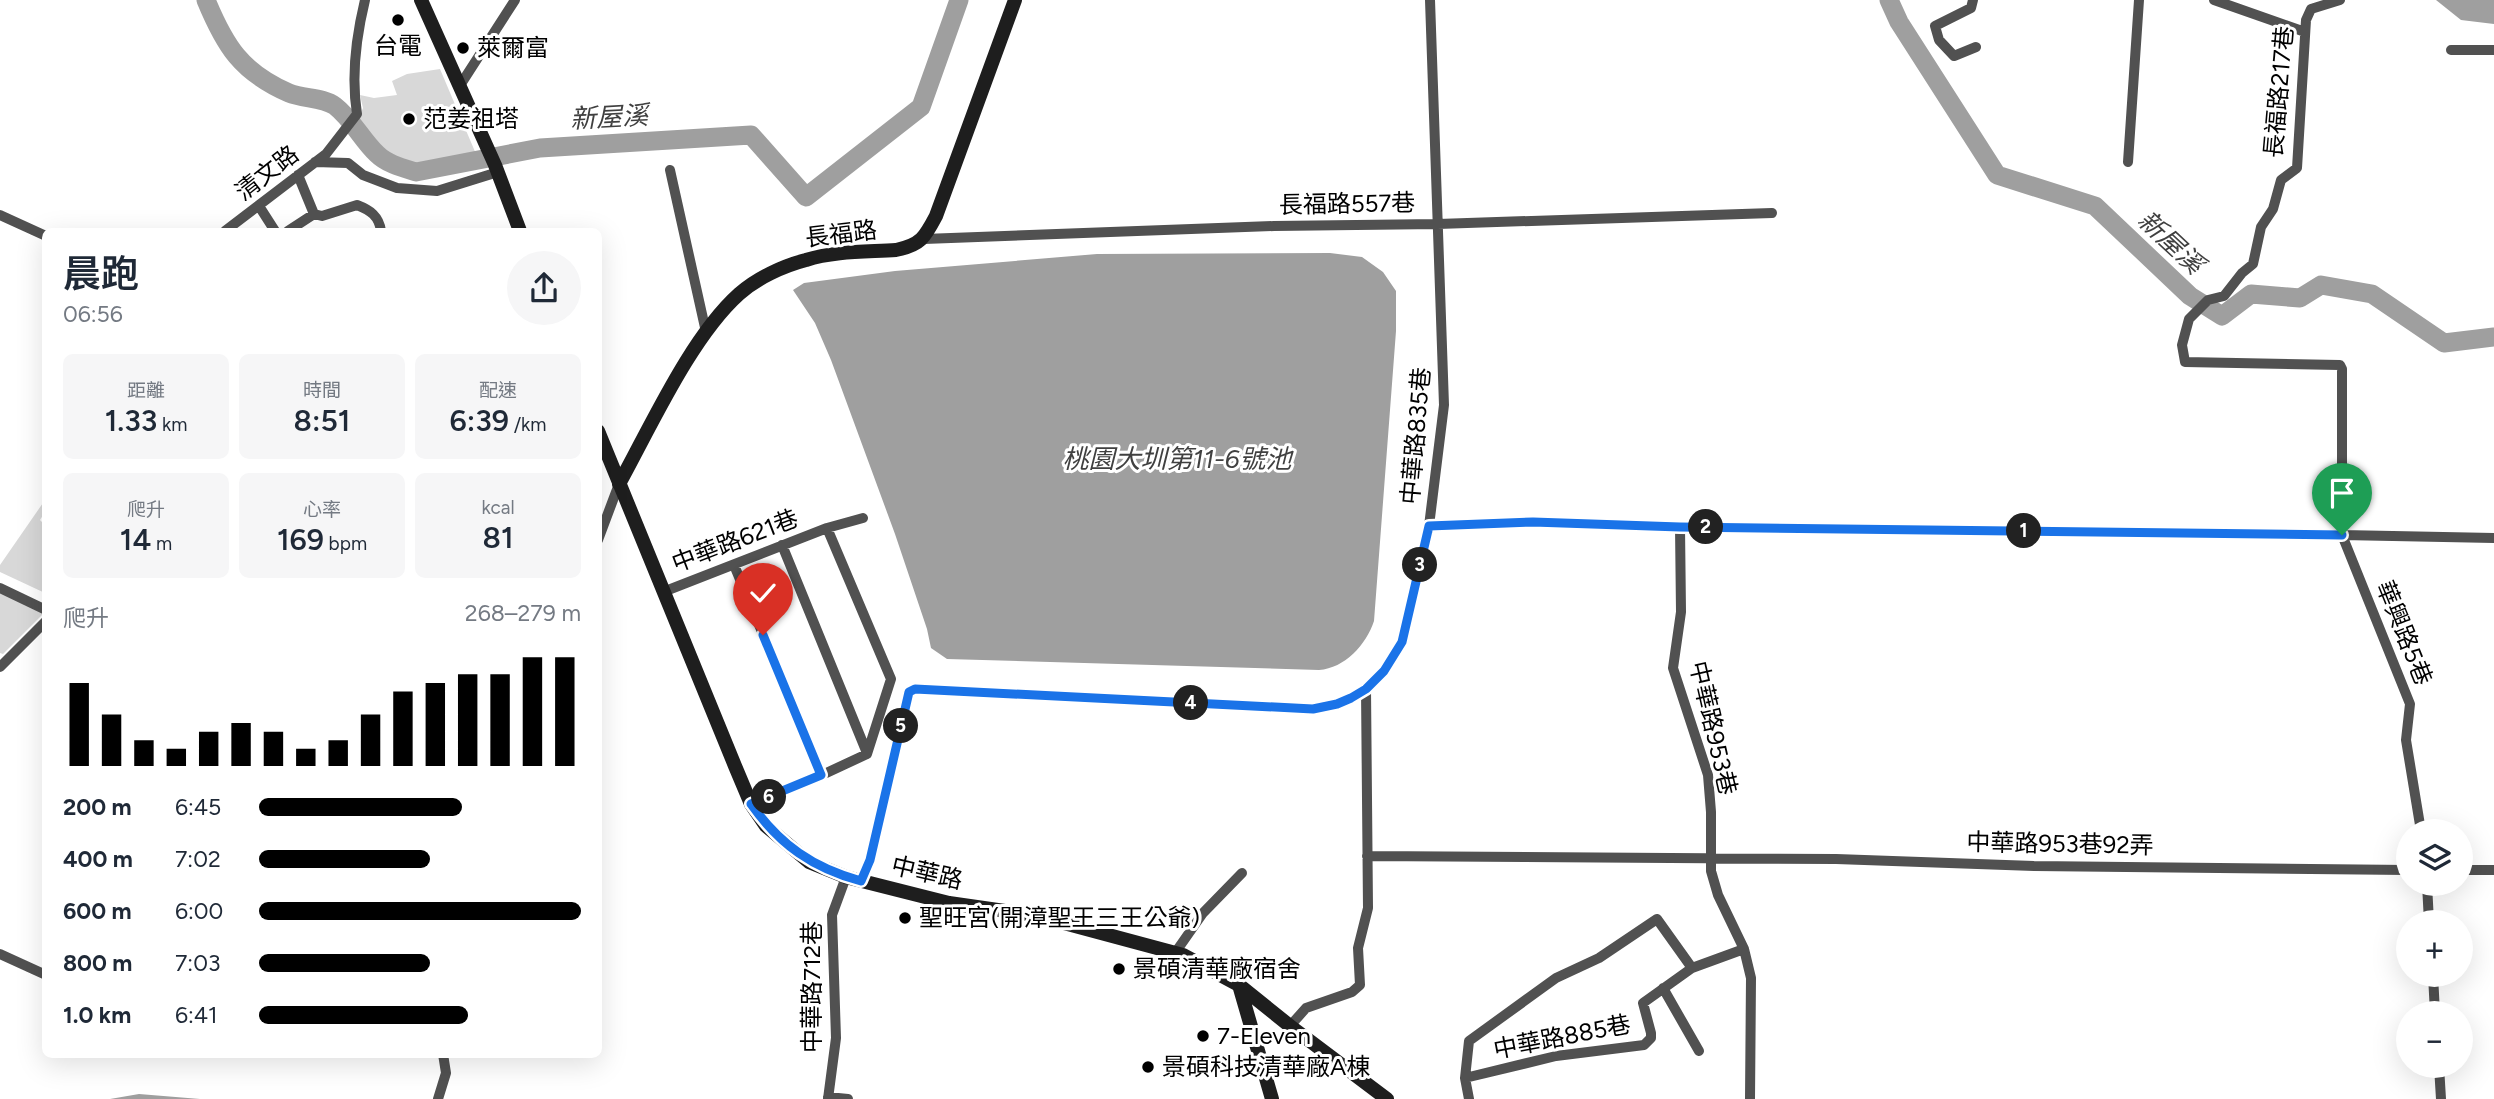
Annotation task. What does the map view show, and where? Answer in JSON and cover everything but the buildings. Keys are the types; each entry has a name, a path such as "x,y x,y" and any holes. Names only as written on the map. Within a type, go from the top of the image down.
{"main road":[{"path":"421,0 489,149 519,228"},
{"path":"924,239 936,216 1015,0"},
{"name":"長福路","path":"619,484 689,359 740,292 769,274 807,259 896,250 924,239"},
{"name":"中華路","path":"602,441 751,804 766,825 789,846 809,862 846,877 949,903 1034,915 1104,932 1191,959 1239,985 1387,1099"},
{"path":"1239,985 1272,1099"}],"street":[{"name":"清文路","path":"229,228 315,162 332,146 357,114 353,88 359,25 365,0"},
{"path":"459,87 515,0"},
{"name":"中華路835巷","path":"1366,689 1384,671 1402,642 1429,526 1444,395 1430,0"},
{"path":"1973,0 1972,8 1935,26 1939,40 1954,56 1976,47"},
{"path":"2128,162 2139,0"},
{"path":"2214,0 2305,32"},
{"name":"長福路217巷","path":"2340,0 2311,9 2306,20 2297,168 2281,180 2273,209 2261,228 2253,264 2242,273 2224,296 2204,302 2189,319 2182,345 2185,362 2340,365 2342,535"},
{"path":"2451,50 2494,50"},
{"path":"315,162 348,163 363,175 397,188 437,191 497,168"},
{"path":"670,170 707,333"},
{"path":"298,176 314,214"},
{"path":"293,228 314,214 322,216 357,205 374,213 380,228"},
{"path":"259,206 273,228"},
{"name":"長福路557巷","path":"924,239 1274,226 1438,224 1772,213"},
{"path":"0,215 42,234"},
{"path":"602,516 619,484"},
{"name":"中華路621巷","path":"663,592 827,528 863,518"},
{"path":"1429,526 1533,522 1680,527 2494,538"},
{"name":"中華路953巷","path":"1680,527 1681,612 1672,668 1708,775 1711,871 1717,895 1744,949 1751,978 1750,1099"},
{"path":"751,804 867,754 891,679 827,528"},
{"name":"華興路5巷","path":"2342,535 2410,704 2406,740 2419,819"},
{"path":"782,545 867,754"},
{"path":"734,565 821,775"},
{"path":"0,588 42,608"},
{"path":"0,667 42,625"},
{"path":"861,881 870,860 909,692 915,689 1313,709 1337,704 1366,689 1368,908 1358,947 1360,985 1352,992 1306,1008 1290,1026"},
{"name":"中華路953巷92弄","path":"1367,856 1836,859 2034,866 2396,870"},
{"path":"2473,870 2494,870"},
{"path":"1175,953 1203,913 1242,873"},
{"name":"中華路712巷","path":"828,1098 836,1038 832,915 846,877"},
{"path":"1465,1078 1469,1041 1556,978 1600,958 1657,919 1692,968"},
{"path":"1699,1051 1663,988 1692,968 1744,949"},
{"path":"0,954 42,973"},
{"name":"中華路885巷","path":"1469,1099 1465,1078 1556,1056 1644,1045 1651,1038 1651,1034 1643,1003 1663,988"},
{"path":"438,1099 446,1073 444,1058"},
{"path":"2440,1078 2441,1099"},
{"path":"828,1098 848,1099"}],"shaded area":[{"path":"440,69 476,154 423,166 408,166 395,162 382,153 357,122 363,108 360,95 374,98 397,95 392,81 407,74"},
{"path":"42,504 42,592 0,572 0,565"},
{"path":"0,583 42,610 42,615 3,654 0,653"}],"water":[{"path":"2436,0 2494,0 2494,24 2461,20"},
{"name":"桃園大圳第11-6號池","path":"1330,253 1362,257 1383,272 1396,291 1396,331 1374,621 1366,638 1353,654 1337,665 1319,670 947,659 931,648 895,534 831,360 815,323 793,290 804,283 895,271 1097,254"},
{"path":"139,1094 200,1099 110,1099"}],"waterway":[{"name":"新屋溪","path":"206,0 228,44 258,76 289,93 335,106 377,154 406,169 416,172 540,148 751,135 806,197 921,107 959,0"},
{"name":"新屋溪","path":"1889,0 1899,22 1997,175 2095,206 2190,296 2222,316 2251,294 2300,298 2321,285 2372,294 2444,343 2494,337"}],"place":[{"name":"台電","path":"398,20"},
{"name":"萊爾富","path":"463,48"},
{"name":"范姜祖塔","path":"409,119"},
{"name":"聖旺宮(開漳聖王三王公爺)","path":"905,918"},
{"name":"景碩清華廠宿舍","path":"1119,969"},
{"name":"7-Eleven","path":"1203,1036"},
{"name":"景碩科技清華廠A棟","path":"1148,1067"}],"route":[{"path":"763,635 821,775 751,804 766,825 809,862 861,881 870,860 909,692 915,689 1080,695 1137,701 1313,709 1337,704 1366,689 1384,671 1402,642 1429,526 1533,522 1680,527 2342,535"}]}
